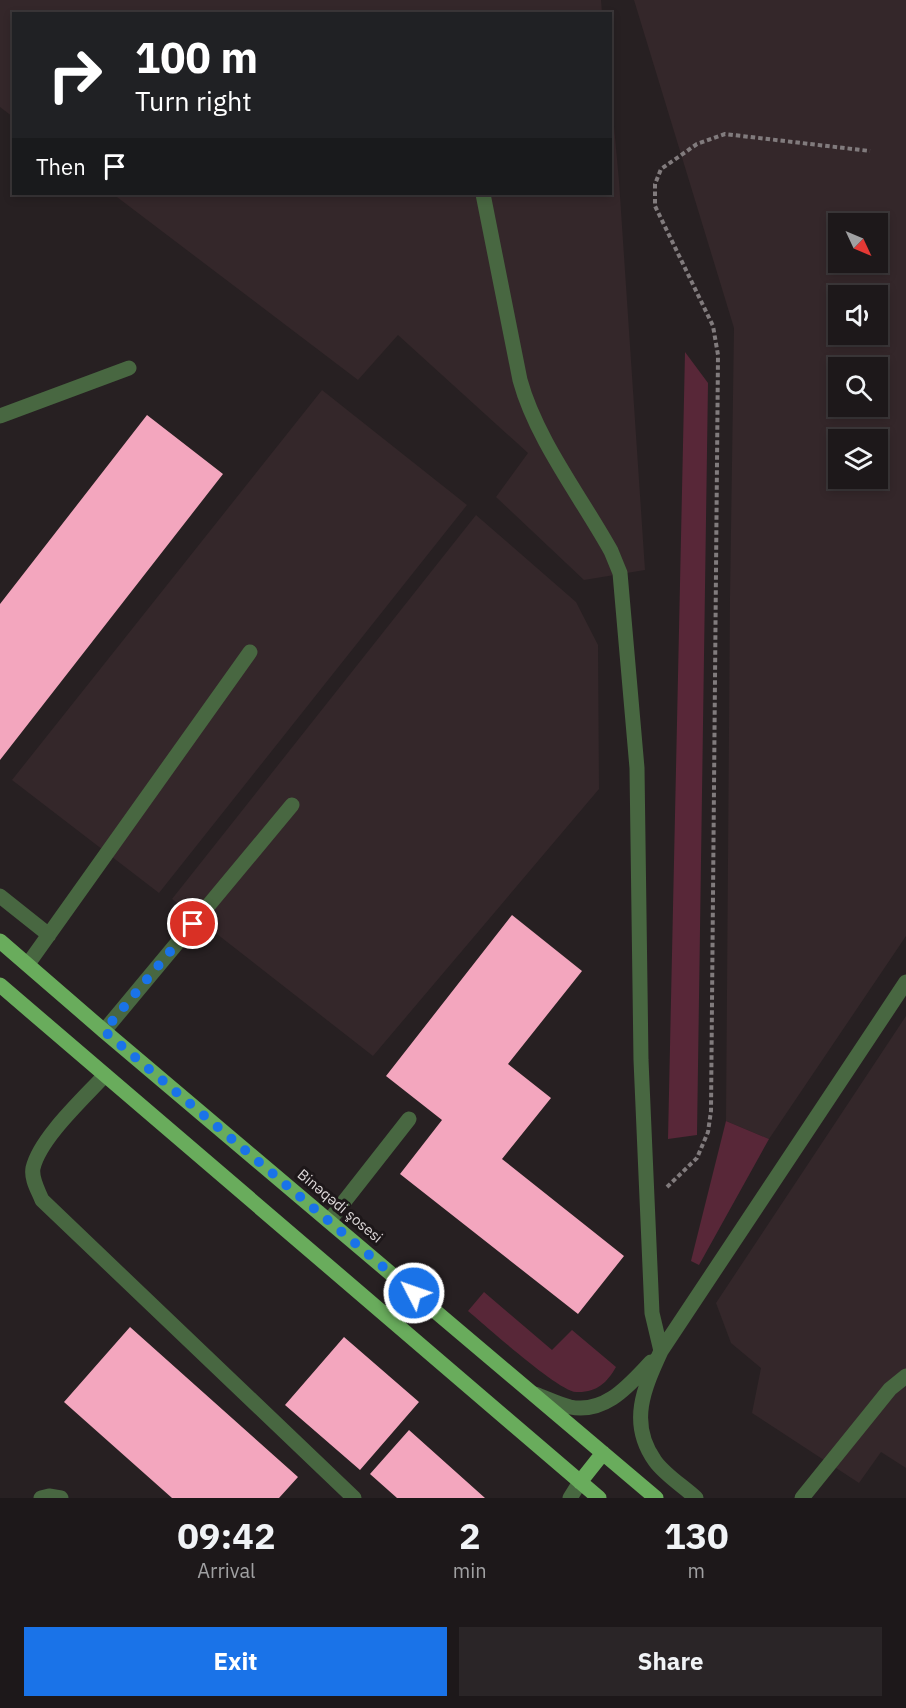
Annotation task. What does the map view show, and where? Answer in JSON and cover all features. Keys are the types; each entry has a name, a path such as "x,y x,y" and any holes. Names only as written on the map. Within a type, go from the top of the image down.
{"main road":[{"name":"Binəqədi şosesi","path":"0,941 656,1498"},
{"path":"0,985 598,1498"},
{"path":"580,1482 603,1453"}],"street":[{"path":"483,195 517,368 526,402 538,427 611,551 620,573 637,768 641,1060 652,1313 661,1351 644,1389 640,1418 643,1439 655,1462 696,1498"},
{"path":"0,416 129,368"},
{"path":"28,964 250,652"},
{"path":"104,1031 292,805"},
{"path":"0,896 49,935"},
{"path":"532,1393 571,1407 589,1407 606,1403 624,1391 661,1351 906,982"},
{"path":"105,1075 62,1122 44,1146 33,1169 34,1180 42,1200 354,1498"},
{"path":"330,1221 409,1119"},
{"path":"802,1498 890,1389 906,1376"},
{"path":"570,1498 580,1482"},
{"path":"41,1498 49,1496 61,1498"}],"path":[{"path":"647,1207 697,1158 708,1132 711,1111 718,355 713,326 656,206 655,184 661,169 697,144 725,134 870,151"}],"shaded area":[{"path":"0,0 601,0 602,12 12,12 12,116 0,107"},
{"path":"634,0 906,0 906,936 769,1139 726,1121 734,328"},
{"path":"612,105 645,570 584,580 496,497 528,453 398,335 358,380 114,195 612,195"},
{"path":"685,352 708,383 697,1135 668,1139"},
{"path":"322,390 467,505 159,893 12,780"},
{"path":"476,515 576,602 598,645 599,789 373,1056 172,899"},
{"path":"906,1016 906,1468 881,1452 859,1483 752,1413 761,1368 731,1343 716,1303"},
{"path":"726,1121 769,1139 699,1265 691,1261"},
{"path":"484,1292 552,1350 572,1330 616,1367 609,1378 595,1389 576,1392 567,1389 539,1370 468,1311"}],"building":[{"path":"147,415 223,474 0,760 0,604"},
{"path":"512,915 582,971 508,1064 551,1098 502,1159 624,1256 578,1314 400,1174 442,1120 386,1076"},
{"path":"130,1327 298,1477 279,1498 172,1498 64,1402"},
{"path":"344,1337 419,1402 360,1470 285,1405"},
{"path":"409,1430 485,1498 397,1498 370,1474"}],"route":[{"path":"193,924 104,1031 414,1293"}]}
